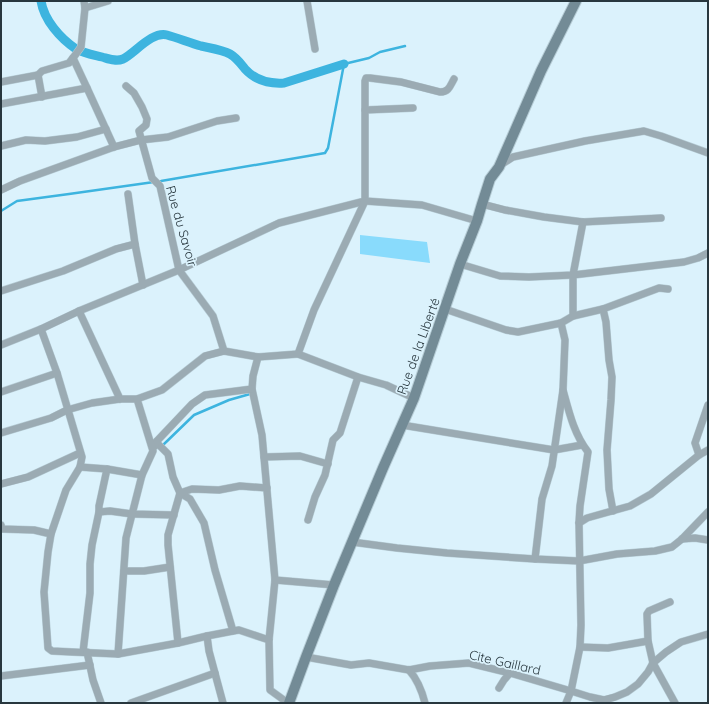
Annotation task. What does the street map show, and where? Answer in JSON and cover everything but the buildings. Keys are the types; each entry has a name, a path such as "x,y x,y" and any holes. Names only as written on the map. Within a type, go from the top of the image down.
{"street":[{"path":"1,82 38,75 42,71 69,63 81,47 84,4 108,1"},
{"path":"307,1 315,49"},
{"name":"Rue de la Liberté","path":"289,703 334,585 414,398 460,264 477,221 490,179 499,167 541,71 576,1"},
{"path":"74,56 114,147"},
{"path":"38,75 42,97"},
{"path":"298,354 314,310 365,201 365,81 368,78 401,82 444,92 449,89 454,79"},
{"path":"126,86 134,93 147,119 146,125 139,131 142,140"},
{"path":"1,104 87,88"},
{"path":"364,110 413,108"},
{"path":"1,190 20,181 114,147 142,140 168,138 218,122 236,118"},
{"path":"1,146 26,140 45,141 78,137 106,130"},
{"path":"499,167 513,157 585,141 644,131 708,153"},
{"name":"Rue du Savoir","path":"142,140 155,181 160,186 179,270 213,316 224,350"},
{"path":"128,194 135,244 143,285"},
{"path":"1,345 179,270 279,223 365,201 422,205 477,221"},
{"path":"482,204 544,217 583,222 661,218"},
{"path":"574,316 573,275 583,222"},
{"path":"1,292 64,271 116,249 135,244"},
{"path":"460,264 500,276 529,277 573,275 684,262 708,253"},
{"path":"445,309 506,330 518,332 561,323 574,316 604,310 659,288 668,289"},
{"path":"604,310 612,378 607,450 608,488 613,511"},
{"path":"79,311 120,399"},
{"path":"535,559 542,499 552,466 563,390 565,340 561,323"},
{"path":"41,329 57,374 82,457 80,467 66,490 51,534 44,592 48,648 52,651 118,654 240,630 268,640"},
{"path":"1,433 51,418 67,410 92,403 120,399 137,399 162,390 205,356 224,350 258,358 298,354 358,377 386,385 414,398"},
{"path":"258,358 253,376 252,389 262,435 275,580 268,640 270,690 289,703"},
{"path":"1,392 57,374"},
{"path":"308,520 325,475 333,440 340,433 358,377"},
{"path":"118,654 126,538 142,475 156,442 192,404 205,395 252,389"},
{"path":"563,390 570,416 582,445 588,452 579,523 580,647 571,691 566,703"},
{"path":"137,399 153,451"},
{"path":"699,455 695,443 708,405"},
{"path":"402,425 554,450 582,445"},
{"path":"156,442 168,454 173,477 180,492 190,499 204,523 215,570 233,631"},
{"path":"579,523 587,518 630,506 651,494 699,455 708,450"},
{"path":"1,484 28,477 80,453"},
{"path":"264,457 300,456 328,464"},
{"path":"80,467 107,469 142,475"},
{"path":"101,703 85,652 92,545 107,469"},
{"path":"180,492 192,489 218,490 240,486 267,488"},
{"path":"178,643 168,535 180,492"},
{"path":"99,512 110,511 132,514 174,515"},
{"path":"352,542 447,553 579,561 617,554 655,551 672,547 682,539 708,512"},
{"path":"1,525 2,529 34,530 51,534"},
{"path":"682,539 695,538 708,540"},
{"path":"124,571 144,571 170,567"},
{"path":"275,580 334,585"},
{"path":"670,602 648,611 648,641 653,663 675,703"},
{"name":"Cite Gaillard","path":"306,657 351,665 369,663 409,670 430,666 469,663 604,700 627,692 638,684 653,663 681,642 708,634"},
{"path":"207,636 209,651 223,703"},
{"path":"580,647 608,648 648,641"},
{"path":"1,676 90,665"},
{"path":"409,670 414,675 423,696 424,703"},
{"path":"131,703 215,673"},
{"path":"499,688 510,673"}],"shaded area":[{"path":"360,235 427,242 430,263 360,254"}],"waterway":[{"path":"41,1 45,15 49,22 70,45 82,52 112,60 123,59 155,36 167,35 230,54 235,57 249,73 258,79 273,83 284,83 344,64"},
{"path":"1,211 17,201 161,181 325,153 328,148 344,64 369,58 380,52 405,46"},
{"path":"163,445 194,415 229,400 250,394 251,392"}]}
